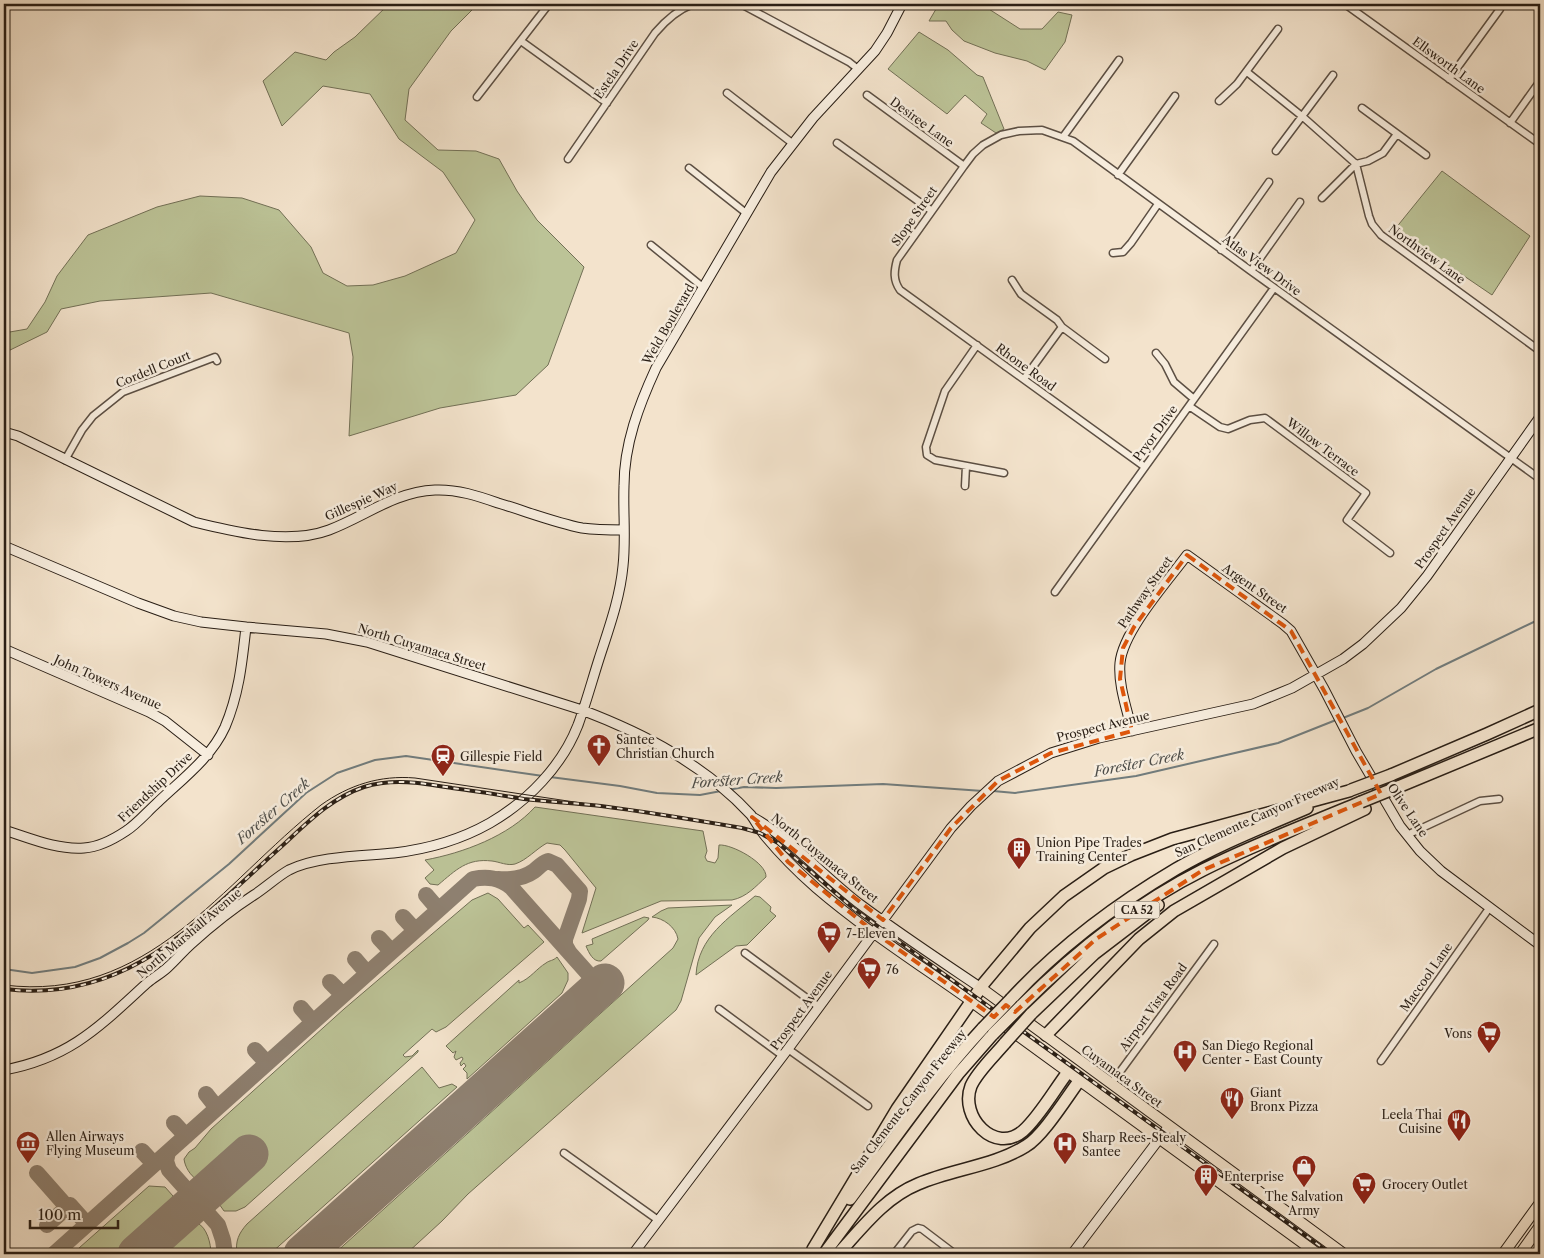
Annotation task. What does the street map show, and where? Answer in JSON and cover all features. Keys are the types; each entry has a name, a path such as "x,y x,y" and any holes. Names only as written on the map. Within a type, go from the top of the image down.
{"highway":[{"name":"San Clemente Canyon Freeway","path":"811,1252 963,1050 988,1031 1062,950 1098,920 1176,868 1275,822 1540,710"},
{"name":"San Clemente Canyon Freeway","path":"1016,1002 1117,923 1159,895 1203,870 1266,842 1363,806 1540,728"},
{"path":"811,1252 897,1109 981,988 1045,912 1104,868 1131,855 1172,839 1350,790"},
{"path":"1046,1035 1139,939 1174,911 1283,848 1363,806"},
{"path":"1068,1072 1022,1132 1004,1138 988,1134 974,1121 969,1096 972,1085 1031,1014 1094,954 1138,919 1192,883 1266,842"},
{"name":"San Clemente Canyon Freeway","path":"824,1254 988,1031"},
{"path":"838,1254 876,1212 895,1196 922,1182 999,1158 1027,1146 1038,1136 1080,1081"}],"main road":[{"name":"Weld Boulevard","path":"582,710 618,594 623,564 624,483 627,454 634,422 646,390 656,368 771,172 792,143 875,52 902,4"},
{"name":"Prospect Avenue","path":"633,1254 786,1052 950,828 994,784 1051,753 1099,738 1253,704 1292,688 1316,675 1363,644 1401,608 1427,576 1540,417"},
{"name":"Gillespie Way","path":"4,432 18,436 194,522 223,529 278,537 309,535 328,530 394,498 415,492 436,490 472,494 582,528 624,530"},
{"name":"North Cuyamaca Street","path":"4,546 138,603 174,616 201,622 326,634 367,642 582,710 616,723 649,738 714,781 752,817 763,834 788,862 846,912 874,932"},
{"name":"Argent Street","path":"1187,555 1284,624 1291,631 1316,675"},
{"name":"Pathway Street","path":"1132,731 1120,680 1120,662 1123,648 1134,627 1187,555"},
{"path":"208,755 224,730 235,703 246,627"},
{"name":"John Towers Avenue","path":"4,649 149,712 165,721 208,755"},
{"name":"Olive Lane","path":"1316,675 1352,744 1407,835 1434,865 1540,945"},
{"name":"North Marshall Avenue","path":"4,1070 42,1061 62,1052 93,1032 148,982 168,967 190,944 251,896 288,870 307,864 345,857 424,848 451,841 490,823 511,809 532,791 555,764 573,735 582,710"},
{"name":"Friendship Drive","path":"4,830 60,848 87,848 110,841 128,830 208,755"},
{"name":"North Cuyamaca Street","path":"752,817 776,832 860,905 883,920"},
{"name":"Cuyamaca Street","path":"883,920 1046,1035 1344,1254"},
{"path":"874,932 1318,1254"},
{"path":"1072,1254 1170,1126"},
{"path":"1503,1254 1540,1203"},
{"path":"1520,1254 1540,1226"}],"street":[{"path":"477,97 549,4"},
{"name":"Estela Drive","path":"568,159 664,22 676,12 693,4"},
{"path":"741,4 849,62 858,70"},
{"name":"Ellsworth Lane","path":"1346,4 1540,144"},
{"path":"1449,79 1500,9 1492,4"},
{"path":"1219,101 1247,72 1278,29"},
{"path":"521,41 607,104"},
{"path":"1063,137 1119,60"},
{"path":"1247,72 1303,117 1356,164"},
{"path":"1276,151 1334,75"},
{"path":"1510,123 1540,81"},
{"path":"727,93 792,143"},
{"name":"Desiree Lane","path":"867,96 964,166"},
{"path":"1118,175 1174,96"},
{"path":"1362,108 1426,155"},
{"name":"Atlas View Drive","path":"964,166 983,145 1001,135 1019,130 1042,130 1072,141 1540,479"},
{"path":"1322,198 1356,164 1379,156 1397,134"},
{"path":"837,142 932,211"},
{"name":"Northview Lane","path":"1356,164 1369,216 1372,224 1381,235 1540,351"},
{"name":"Slope Street","path":"896,284 894,271 897,260 964,166"},
{"path":"689,168 746,213"},
{"path":"1221,250 1269,182"},
{"path":"1251,272 1300,202"},
{"path":"1114,254 1123,252 1158,204"},
{"path":"652,245 704,288"},
{"path":"1012,280 1020,294 1057,320 1062,327 1105,359"},
{"name":"Rhone Road","path":"896,284 900,290 1145,467"},
{"name":"Pryor Drive","path":"1055,592 1274,288"},
{"path":"1024,379 1062,327"},
{"path":"977,345 945,391 926,447 928,455 935,460 1004,473"},
{"path":"1156,353 1165,364 1174,382 1194,399"},
{"name":"Cordell Court","path":"65,460 78,436 93,416 123,392 215,357 217,361"},
{"name":"Willow Terrace","path":"1189,406 1220,427 1228,429 1250,420 1266,418 1366,493 1347,520 1390,553"},
{"path":"965,486 966,466"},
{"path":"1407,835 1480,801 1499,799"},
{"name":"Maccool Lane","path":"1381,1061 1490,907"},
{"name":"Airport Vista Road","path":"1111,1084 1214,944"},
{"path":"745,953 819,1007"},
{"path":"719,1008 868,1106"},
{"path":"564,1153 658,1220"},
{"path":"894,1254 912,1231 918,1228 955,1254"}],"highlighted area":[{"path":"1187,555 1291,631 1381,794 1203,870 1096,939 1015,1012 1006,1005 994,1017 874,932 788,862 752,817 883,920 951,828 998,781 1051,753 1132,731 1120,679 1123,648 1134,627"}],"green space":[{"path":"389,4 478,4 451,31 409,89 405,120 438,150 476,151 499,159 517,191 537,220 584,267 548,365 516,395 440,408 349,436 353,357 349,333 211,293 100,301 61,309 47,332 4,353 4,333 27,329 45,302 57,276 88,235 157,207 200,196 242,198 279,210 311,247 323,273 347,286 373,285 405,276 456,253 475,220 443,172 399,139 370,94 323,86 282,126 263,81 295,52 326,60 355,37"},
{"path":"939,4 981,4 1020,29 1042,29 1058,12 1072,15 1065,42 1045,70 1027,61 995,53 964,41 952,30 946,21 929,21"},
{"path":"919,32 948,50 977,75 983,77 1004,129 996,133 981,123 987,114 965,95 947,114 888,69"},
{"path":"1442,171 1530,236 1492,295 1395,229"},
{"path":"535,807 703,831 707,861 715,863 718,858 719,845 725,846 740,851 755,860 765,872 766,877 751,891 737,899 661,901 582,933 596,888 560,845 547,843 524,860 515,864 509,865 492,861 469,863 456,870 438,885 430,884 425,878 434,870 425,860 470,848 499,835 512,827"},
{"path":"488,893 498,899 524,928 528,925 544,942 446,1027 436,1032 432,1029 403,1055 405,1057 412,1056 418,1050 418,1052 245,1207 236,1211 224,1211 217,1201 259,1159 246,1144 240,1146 201,1179 197,1180 190,1173 184,1159 189,1152 195,1148 211,1129 344,1009 472,900"},
{"path":"755,896 760,897 771,907 770,911 776,916 747,945 736,946 696,975 702,950 709,939 725,921"},
{"path":"732,905 715,917 699,938 681,1001 676,1010 468,1194 406,1254 334,1254 673,948 678,939 675,931 665,921 652,917 668,908"},
{"path":"644,917 649,918 601,961 596,960 588,951 586,946 593,944 592,939"},
{"path":"557,957 568,973 568,980 562,993 467,1079 467,1073 463,1069 466,1066 464,1063 461,1066 460,1063 463,1059 462,1057 456,1060 454,1057 456,1051 453,1053 446,1046 519,980 519,983 527,979 542,965"},
{"path":"422,1067 439,1088 452,1084 457,1087 270,1254 237,1254 238,1237 247,1224"},
{"path":"149,1186 165,1187 173,1196 166,1208 139,1235 117,1254 74,1254 79,1248"},
{"path":"197,1223 206,1232 211,1254 156,1254 189,1225"}],"waterway":[{"name":"Forester Creek","path":"1343,718 1368,708 1436,669 1540,619"},
{"name":"Forester Creek","path":"993,791 1015,793 1136,776 1278,743 1336,720"},
{"name":"Forester Creek","path":"4,969 32,973 75,967 100,958 128,943 144,933 229,864 306,793 337,773 375,760 406,756 543,776"},
{"name":"Forester Creek","path":"550,777 657,793 700,795 721,791"},
{"name":"Forester Creek","path":"728,790 744,787 776,788 883,784 983,791"}],"taxiway":[{"path":"498,879 526,876 548,861 557,865 580,891 565,939 565,945 569,952"},
{"path":"54,1254 473,879 493,878 511,887 600,987"},
{"path":"426,895 438,909"},
{"path":"403,917 415,930"},
{"path":"379,938 391,951"},
{"path":"355,959 367,973"},
{"path":"330,982 343,995"},
{"path":"301,1008 313,1022"},
{"path":"255,1050 267,1063"},
{"path":"206,1094 217,1108"},
{"path":"174,1123 186,1136"},
{"path":"142,1151 154,1164"},
{"path":"168,1152 166,1161 169,1170 218,1225 225,1254"},
{"path":"37,1173 67,1207"},
{"path":"47,1225 70,1205 87,1224"},
{"path":"305,1254 312,1247"}],"runway":[{"path":"303,1254 605,983"},
{"path":"137,1254 249,1154"}],"tram line":[{"path":"4,985 55,986 100,976 141,957 179,931 215,901 321,805 343,792 365,783 389,778 415,778 601,806"}],"railway":[{"path":"4,989 48,990 88,984 124,970 158,951 190,928 330,804 352,792 375,784 419,783 524,799 619,808 742,828 760,833 778,843 854,909 1331,1254"}],"place":[{"name":"Santee Christian Church","path":"599,767"},
{"name":"Gillespie Field","path":"443,777"},
{"name":"Union Pipe Trades Training Center","path":"1019,870"},
{"name":"7-Eleven","path":"829,954"},
{"name":"76","path":"869,990"},
{"name":"Vons","path":"1489,1054"},
{"name":"San Diego Regional Center - East County","path":"1185,1073"},
{"name":"Giant Bronx Pizza","path":"1232,1120"},
{"name":"Leela Thai Cuisine","path":"1459,1142"},
{"name":"Allen Airways Flying Museum","path":"28,1164"},
{"name":"Sharp Rees-Stealy Santee","path":"1065,1165"},
{"name":"The Salvation Army","path":"1304,1188"},
{"name":"Enterprise","path":"1206,1197"},
{"name":"Grocery Outlet","path":"1364,1205"}]}
